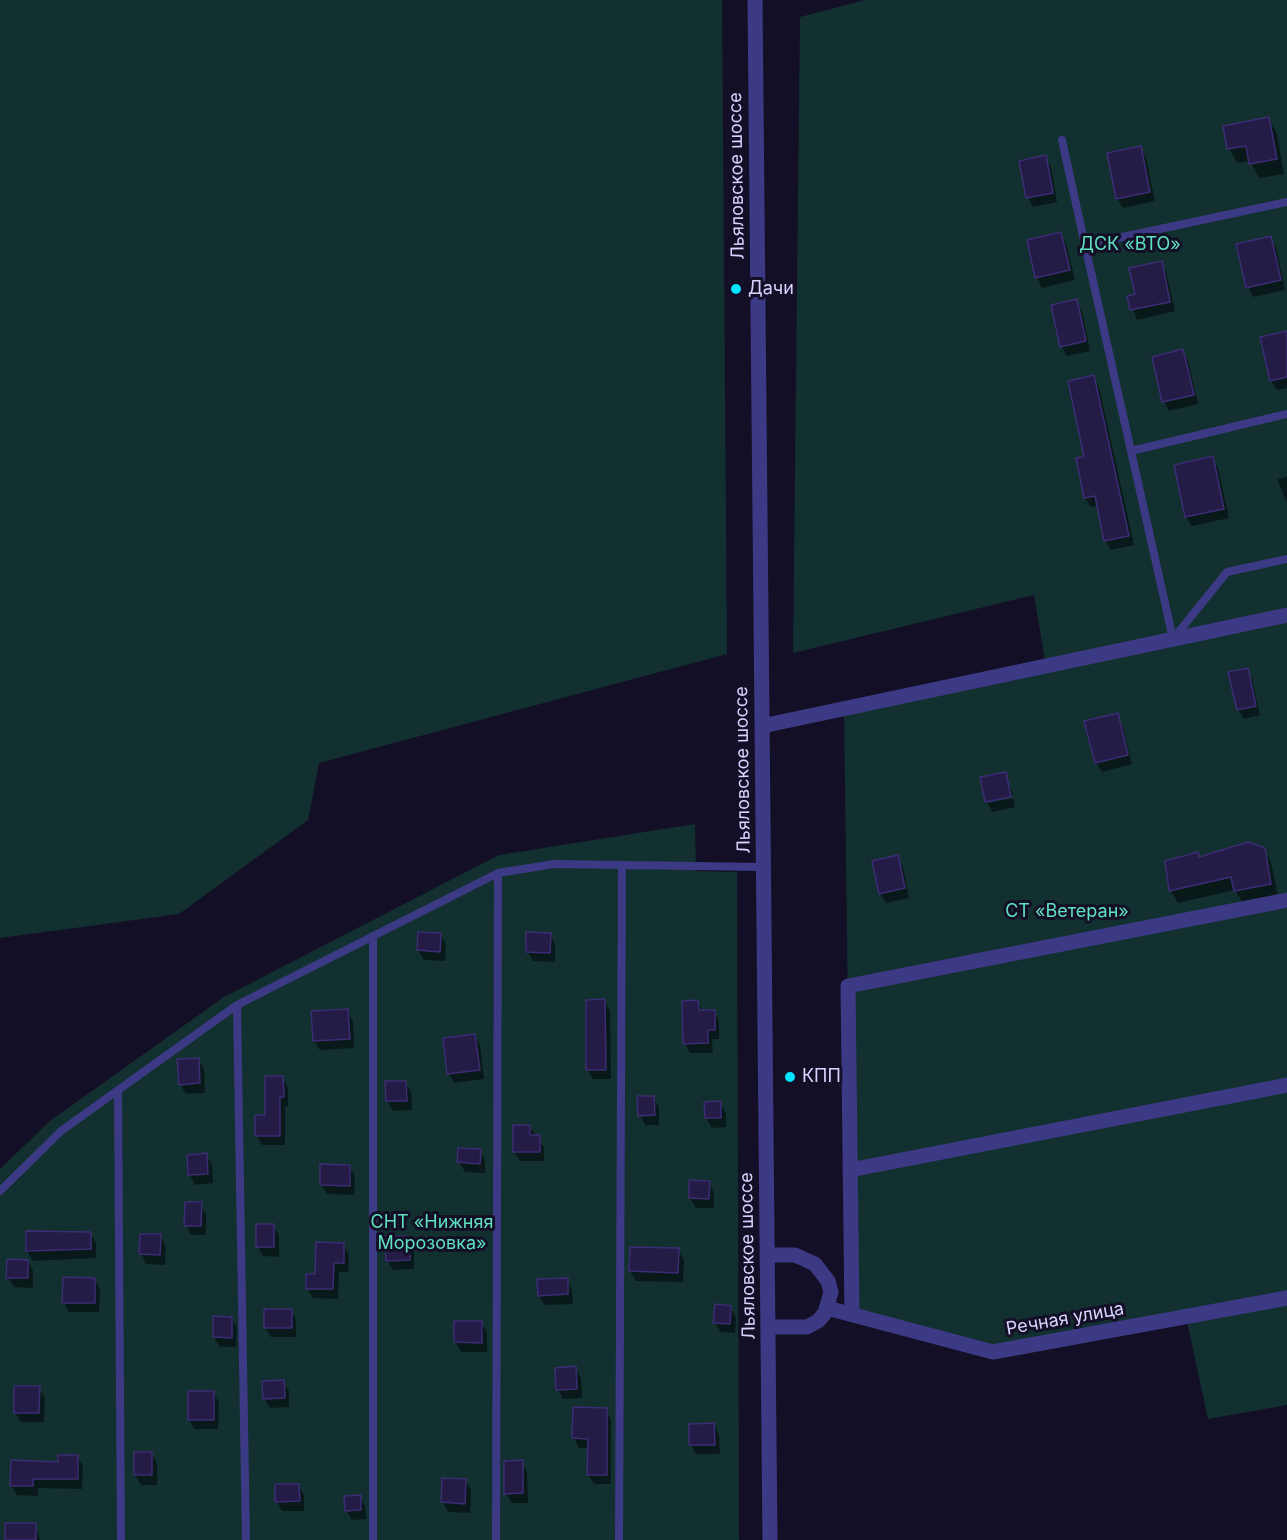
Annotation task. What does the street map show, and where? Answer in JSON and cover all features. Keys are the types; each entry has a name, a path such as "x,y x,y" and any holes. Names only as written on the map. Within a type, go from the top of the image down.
{"street":[{"name":"Льяловское шоссе","path":"754,0 770,1540"},
{"path":"762,726 1287,615"},
{"path":"852,1315 848,986 1287,900"},
{"path":"850,1170 1287,1085"},
{"path":"767,1255 795,1255 815,1264 828,1281 831,1292 827,1308 818,1321 807,1327 768,1328"},
{"name":"Речная улица","path":"827,1308 993,1352 1287,1298"}],"lane":[{"path":"1062,140 1173,639"},
{"path":"1085,245 1287,202"},
{"path":"1131,451 1287,414"},
{"path":"1173,639 1227,572 1287,559"},
{"path":"0,1191 61,1131 237,1005 498,873 554,864 763,867"},
{"path":"619,1540 622,865"},
{"path":"496,1540 498,873"},
{"path":"373,936 373,1540"},
{"path":"237,1005 246,1540"},
{"path":"118,1090 121,1540"}],"green space":[{"path":"0,0 722,0 727,654 319,763 308,820 179,914 0,938"},
{"path":"865,0 1287,0 1287,1405 1208,1419 1186,1317 993,1352 852,1315 844,709 1046,666 1034,595 793,653 800,17"},
{"name":"СНТ «Нижняя Морозовка»","path":"695,824 696,871 737,872 739,1540 0,1540 0,1169 50,1121 224,997 499,855"}],"building":[{"path":"1269,117 1277,159 1249,164 1246,146 1227,149 1223,126"},
{"path":"1141,146 1150,192 1116,199 1107,153"},
{"path":"1046,155 1053,193 1026,198 1019,161"},
{"path":"1061,232 1070,270 1035,278 1027,240"},
{"path":"1271,236 1281,280 1246,288 1236,244"},
{"path":"1162,261 1170,302 1130,310 1127,296 1135,294 1129,268"},
{"path":"1077,299 1086,341 1060,347 1051,305"},
{"path":"1287,331 1287,377 1270,381 1260,337"},
{"path":"1183,349 1194,395 1162,402 1152,357"},
{"path":"1094,375 1129,536 1104,541 1095,496 1084,498 1076,458 1084,457 1068,381"},
{"path":"1213,456 1224,509 1185,517 1174,465"},
{"path":"1248,668 1256,706 1237,710 1228,672"},
{"path":"1118,713 1128,755 1095,763 1084,721"},
{"path":"1006,772 1011,797 985,802 980,777"},
{"path":"1248,842 1265,848 1271,884 1234,891 1231,877 1169,891 1165,861 1198,852 1199,857"},
{"path":"898,855 905,888 879,894 872,861"},
{"path":"418,932 441,933 440,952 417,950"},
{"path":"526,932 551,933 550,953 526,952"},
{"path":"605,999 606,1070 586,1070 586,1000"},
{"path":"698,1000 699,1010 715,1010 715,1030 708,1030 708,1043 683,1044 682,1001"},
{"path":"348,1009 350,1039 313,1041 311,1011"},
{"path":"475,1034 480,1070 447,1074 443,1038"},
{"path":"199,1058 200,1083 179,1085 177,1059"},
{"path":"265,1076 283,1076 284,1097 280,1097 280,1136 255,1136 255,1115 265,1115"},
{"path":"385,1081 406,1081 407,1101 386,1101"},
{"path":"637,1096 654,1096 655,1115 638,1116"},
{"path":"721,1101 721,1118 705,1118 704,1102"},
{"path":"513,1125 530,1125 530,1135 540,1135 540,1152 513,1152"},
{"path":"458,1148 481,1149 480,1164 457,1162"},
{"path":"207,1153 208,1174 188,1175 187,1155"},
{"path":"320,1164 350,1165 350,1186 320,1185"},
{"path":"689,1180 710,1181 709,1199 689,1198"},
{"path":"185,1202 202,1202 201,1226 184,1226"},
{"path":"256,1224 274,1224 274,1247 256,1247"},
{"path":"26,1231 91,1232 91,1249 26,1251"},
{"path":"140,1234 161,1234 160,1255 139,1254"},
{"path":"385,1236 409,1236 410,1260 386,1261"},
{"path":"316,1242 344,1243 344,1263 334,1263 333,1289 306,1289 306,1274 315,1274"},
{"path":"630,1247 679,1248 678,1273 629,1271"},
{"path":"7,1259 28,1260 28,1278 6,1278"},
{"path":"63,1277 95,1278 95,1303 62,1303"},
{"path":"568,1278 568,1294 538,1296 537,1279"},
{"path":"715,1304 731,1306 730,1324 713,1323"},
{"path":"264,1309 292,1309 292,1328 264,1328"},
{"path":"213,1316 232,1317 232,1338 213,1337"},
{"path":"454,1321 482,1321 482,1343 454,1342"},
{"path":"576,1366 577,1389 556,1390 555,1368"},
{"path":"284,1380 285,1398 263,1399 262,1381"},
{"path":"14,1386 40,1386 39,1413 14,1413"},
{"path":"188,1391 214,1391 214,1420 188,1420"},
{"path":"573,1407 607,1408 607,1475 587,1475 588,1439 572,1438"},
{"path":"714,1423 715,1445 689,1445 689,1424"},
{"path":"134,1452 152,1452 152,1475 134,1475"},
{"path":"58,1455 78,1455 78,1479 33,1479 33,1486 10,1486 11,1460 58,1462"},
{"path":"523,1460 523,1493 504,1494 504,1461"},
{"path":"442,1478 466,1479 465,1504 441,1502"},
{"path":"275,1484 299,1484 300,1501 275,1502"},
{"path":"361,1495 361,1510 345,1511 344,1496"},
{"path":"5,1523 36,1523 36,1540 5,1540"}],"place":[{"name":"Дачи","path":"736,289"},
{"name":"КПП","path":"790,1077"}],"park label":[{"name":"ДСК «ВТО»","path":"1130,245"},
{"name":"СТ «Ветеран»","path":"1067,912"}]}
